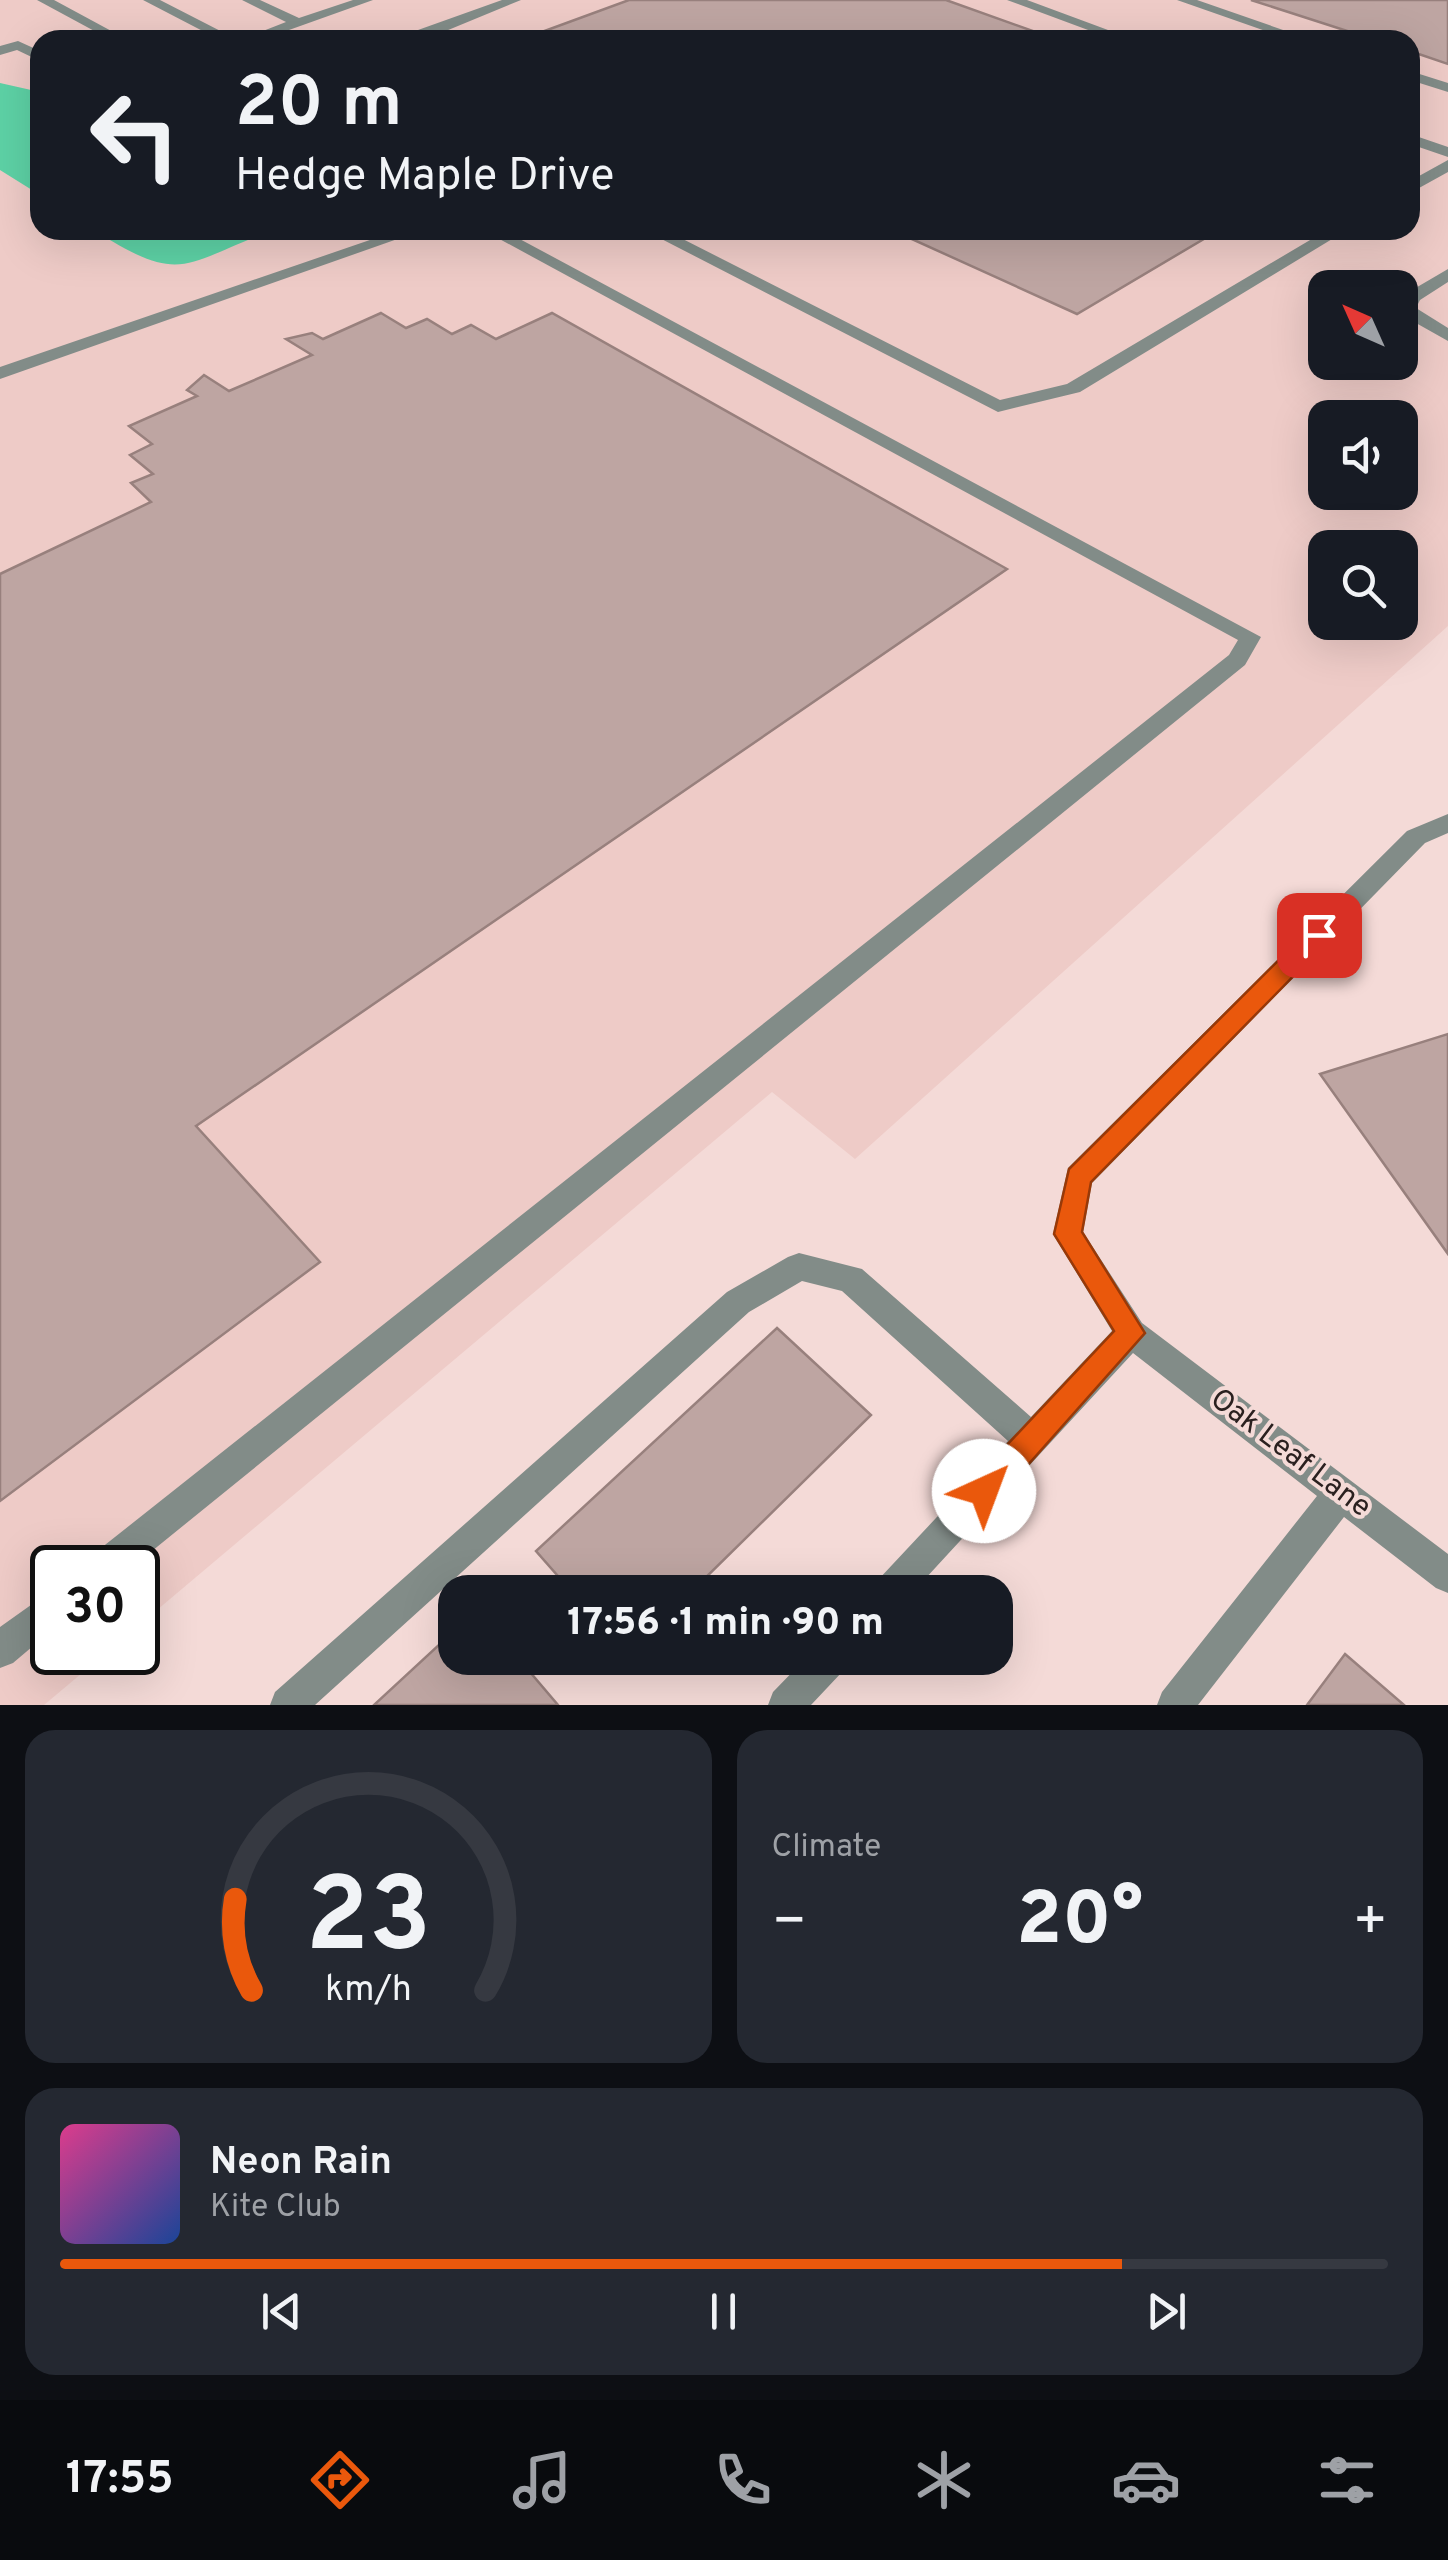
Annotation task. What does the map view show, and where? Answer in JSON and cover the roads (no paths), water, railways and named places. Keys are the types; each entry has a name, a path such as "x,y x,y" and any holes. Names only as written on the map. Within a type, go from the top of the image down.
{"street":[{"path":"44,0 102,30"},
{"path":"150,0 211,30"},
{"path":"249,0 298,24"},
{"path":"279,30 366,0"},
{"path":"429,30 514,0"},
{"path":"1014,0 1100,30"},
{"path":"1184,0 1274,30"},
{"path":"0,35 30,51"},
{"path":"0,51 18,45"},
{"path":"1420,78 1448,88"},
{"path":"1420,142 1448,152"},
{"path":"1420,182 1448,165"},
{"path":"0,373 131,324 386,240"},
{"path":"132,1545 1238,660 1250,637 509,240"},
{"path":"672,240 998,406 1073,388 1322,240"},
{"path":"1448,274 1413,297 1406,310 1448,336"},
{"path":"906,1575 1131,1333 1068,1234 1078,1177 1416,838 1448,824"},
{"path":"288,1705 738,1302 798,1267 851,1278 1032,1440"},
{"name":"Oak Leaf Lane","path":"1131,1333 1448,1576"},
{"path":"1175,1705 1341,1493"},
{"path":"0,1650 30,1626"},
{"path":"786,1705 814,1675"}]}
